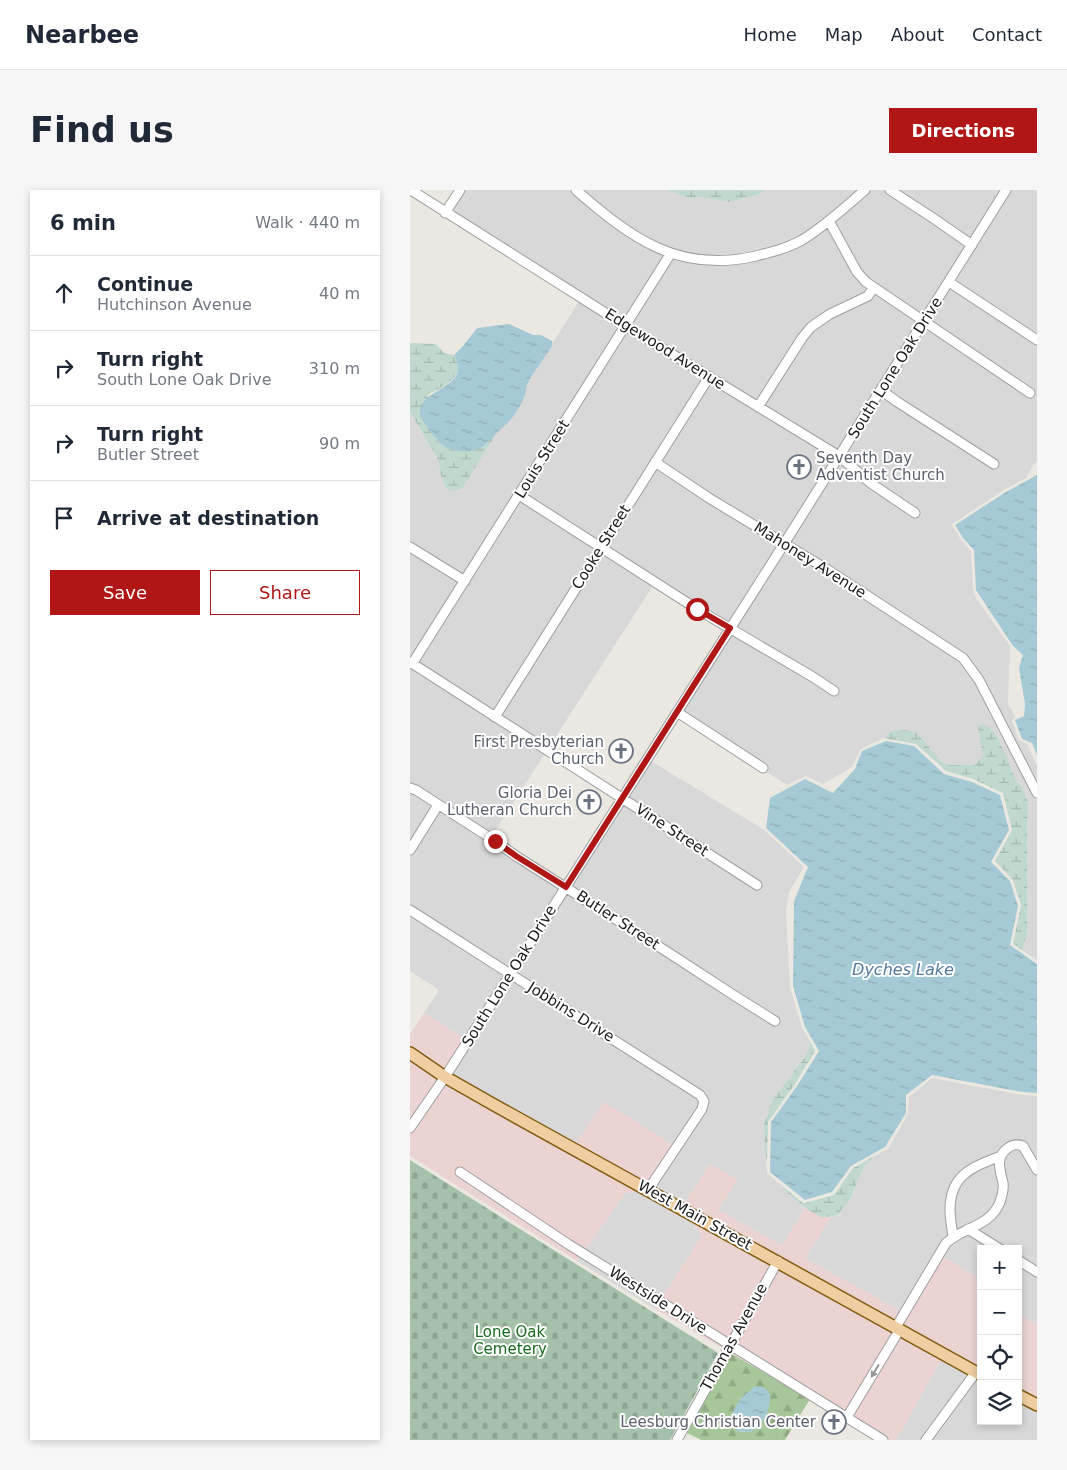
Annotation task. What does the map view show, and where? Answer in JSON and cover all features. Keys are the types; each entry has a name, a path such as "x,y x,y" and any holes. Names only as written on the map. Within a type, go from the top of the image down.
{"main road":[{"name":"West Main Street","path":"410,1053 445,1077 977,1373"},
{"path":"1022,1397 1037,1405"}],"street":[{"name":"Edgewood Avenue","path":"410,190 626,326 839,456 872,484 915,513"},
{"path":"445,213 460,190"},
{"path":"576,190 614,222 648,244 687,258 715,262 746,258 790,246 829,221 864,190"},
{"path":"890,190 972,245"},
{"name":"South Lone Oak Drive","path":"410,1128 445,1077 784,544 1006,190"},
{"path":"829,221 857,272 866,282 1030,392"},
{"name":"Louis Street","path":"411,663 465,581 671,253"},
{"path":"949,282 1037,340"},
{"path":"758,407 811,327 830,314 868,296 874,288"},
{"name":"Cooke Street","path":"495,717 709,377"},
{"path":"881,390 994,464"},
{"name":"Mahoney Avenue","path":"655,462 709,498 828,570 964,659 979,680 1037,792"},
{"path":"519,495 697,609 813,676 834,691"},
{"path":"410,547 465,581"},
{"name":"Vine Street","path":"411,663 757,885"},
{"path":"677,712 763,768"},
{"name":"Butler Street","path":"410,788 416,790 776,1021"},
{"path":"410,850 438,805"},
{"name":"Jobbins Drive","path":"410,910 700,1095 704,1101 702,1109 648,1190"},
{"path":"847,1417 946,1243 968,1229 980,1225 999,1204 1003,1190 999,1168 1001,1156 1006,1149 1011,1146 1020,1145 1025,1148 1037,1170"},
{"path":"953,1237 950,1202 954,1185 962,1175 970,1170 1001,1156"},
{"name":"Westside Drive","path":"460,1172 568,1244 883,1440"},
{"path":"968,1229 994,1245"},
{"name":"Thomas Avenue","path":"677,1440 778,1261"},
{"path":"1022,1263 1037,1272"},
{"path":"926,1440 977,1375"}],"shaded area":[{"path":"458,190 667,190 687,198 699,197 729,202 757,195 766,190 1002,190 729,625 656,581 488,842 562,886 465,1039 424,1013 439,990 410,971 410,412 437,459 441,475 462,489 496,434 511,419 525,396 526,386 581,298 447,215"},
{"path":"1010,190 1037,190 1037,462 1026,478 1005,489 952,525 961,540 971,551 973,590 976,598 1010,646 1008,703 1015,717 1012,721 1019,740 1027,744 1037,766 1037,960 1022,950 1027,936 1027,823 1029,808 1026,795 1014,777 1001,743 978,728 984,756 975,765 951,765 943,763 917,733 892,731 884,738 861,749 852,767 823,784 806,776 787,785 679,717"},
{"path":"651,761 763,829 804,867 789,892 786,911 790,987 802,1028 811,1043 805,1057 790,1077 764,1125 767,1173 805,1208 782,1245 718,1210 710,1164 683,1205 653,1188 604,1102 575,1145 450,1075"},
{"path":"424,1013 465,1039 444,1072 410,1049 410,1034"},
{"path":"410,1058 642,1191 625,1193 577,1261 410,1156"},
{"path":"932,1078 1022,1095 1037,1096 1037,1325 1022,1316 1022,1245 977,1245 977,1278 941,1255 904,1313 805,1258 831,1217 837,1215 849,1201 864,1167 876,1155 888,1149 908,1114 909,1097"},
{"path":"604,1102 677,1147 653,1188 575,1145"},
{"path":"710,1164 738,1180 718,1210 782,1245 805,1208 823,1218 831,1217 805,1258 904,1313 941,1255 977,1278 977,1369 683,1205"},
{"path":"642,1191 684,1214 702,1235 655,1309 577,1261 625,1193"},
{"path":"684,1214 773,1263 724,1349 655,1309 702,1235"},
{"path":"779,1266 942,1358 896,1440 881,1440 729,1352"},
{"path":"1022,1316 1037,1325 1037,1401 1022,1393"},
{"path":"942,1358 977,1377 977,1425 1022,1425 1022,1401 1037,1409 1037,1440 896,1440"}],"green space":[{"path":"667,190 766,190 757,195 729,202 699,197 687,198"},
{"path":"410,344 436,344 444,353 454,355 458,362 459,368 454,378 444,386 428,394 431,431 439,442 483,446 496,434 462,489 454,491 447,489 437,458 410,412"},
{"path":"982,724 988,726 994,732 1028,803 1027,936 1022,950 1013,944 1021,905 1013,880 995,861 1012,830 1003,793 973,779 946,771 916,744 884,738 891,731 906,730 917,733 943,763 975,765 983,756 978,728"},
{"path":"811,1043 815,1051 795,1084 768,1122 767,1161 764,1125 772,1101 805,1057"},
{"path":"876,1155 864,1167 849,1201 837,1215 823,1218 808,1210 778,1183 803,1203 834,1195 853,1168"},
{"name":"Lone Oak Cemetery","path":"410,1160 718,1353 670,1440 410,1440"},
{"path":"730,1353 810,1399 785,1440 701,1440 685,1432","holes":["741,1398 752,1431 737,1431 731,1420"]}],"water":[{"path":"509,324 533,335 541,335 552,341 552,346 527,385 522,402 508,423 480,448 468,451 449,449 439,442 421,418 420,408 424,401 450,383 456,376 458,367 454,355 477,328"},
{"path":"1037,475 1037,755 1032,743 1022,739 1015,720 1024,716 1025,704 1019,668 1023,655 1013,646 976,590 974,550 955,525 1006,492"},
{"name":"Dyches Lake","path":"886,741 914,746 944,774 972,782 1000,795 1009,830 991,862 1010,881 1018,906 1010,945 1037,964 1037,1093 1022,1092 932,1075 906,1095 906,1113 885,1147 851,1166 832,1192 805,1200 770,1172 771,1122 819,1051 805,1027 793,986 794,901 808,867 766,828 770,798 805,779 833,793 855,769 862,751"},
{"path":"756,1386 765,1388 769,1393 770,1402 767,1412 762,1422 754,1430 747,1432 737,1431 733,1425 733,1413 740,1400"}],"place":[{"name":"Seventh Day Adventist Church","path":"799,467"},
{"name":"First Presbyterian Church","path":"621,751"},
{"name":"Gloria Dei Lutheran Church","path":"589,802"},
{"name":"Leesburg Christian Center","path":"834,1422"}],"route":[{"path":"495,841 566,887 730,628 697,609"}]}
